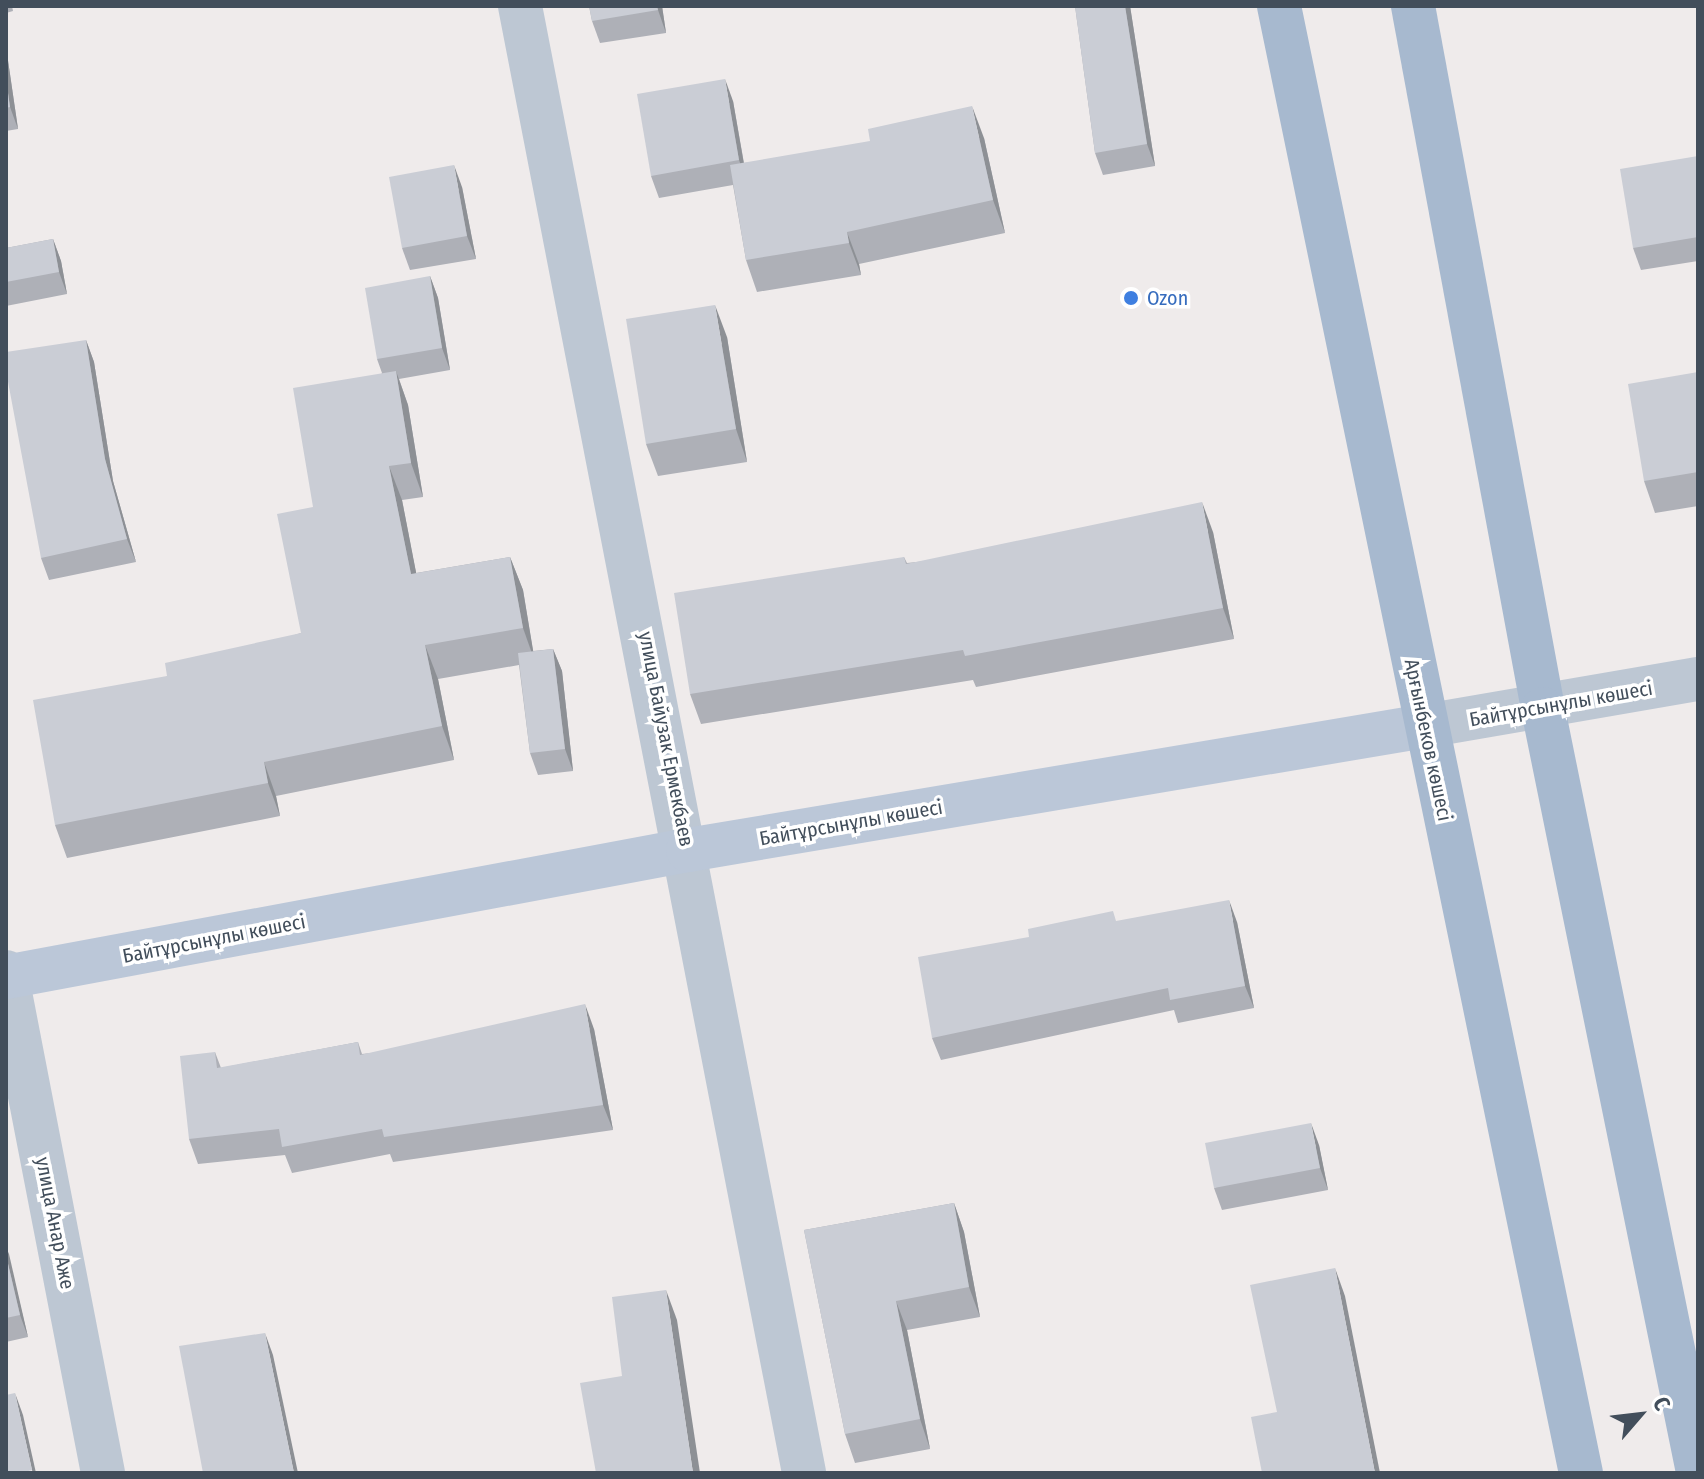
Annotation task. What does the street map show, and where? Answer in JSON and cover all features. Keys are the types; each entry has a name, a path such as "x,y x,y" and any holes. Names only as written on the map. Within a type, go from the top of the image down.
{"main road":[{"name":"Арғынбеков көшесі","path":"1279,6 1581,1473"},
{"path":"1413,6 1543,709 1698,1472"},
{"name":"Байтұрсынұлы көшесі","path":"6,975 688,850 1425,726"}],"street":[{"name":"улица Байузак Ермекбаев","path":"520,6 688,850 804,1473"},
{"name":"Байтұрсынұлы көшесі","path":"1425,726 1543,709 1698,679"},
{"name":"улица Анар Аже","path":"6,975 103,1473"}],"building":[{"path":"589,6 657,6 658,10 592,21"},
{"path":"1075,6 1125,6 1147,144 1095,153"},
{"path":"6,79 10,107 6,108"},
{"path":"725,79 739,160 651,176 637,94"},
{"path":"972,106 993,200 847,232 849,243 746,260 730,165 870,141 868,129"},
{"path":"1698,156 1698,237 1633,248 1620,169"},
{"path":"454,165 467,236 402,248 389,177"},
{"path":"53,239 59,272 6,282 6,248"},
{"path":"430,276 442,348 377,359 365,288"},
{"path":"715,305 736,429 646,444 626,319"},
{"path":"86,340 105,459 127,539 41,558 6,371 6,352"},
{"path":"396,371 411,463 389,466 411,574 510,557 523,628 425,645 442,726 264,762 268,783 55,825 33,700 167,676 165,663 301,633 277,514 313,507 293,388"},
{"path":"1698,372 1698,472 1644,481 1628,384"},
{"path":"1202,502 1223,608 965,656 963,650 690,694 674,593 904,557 906,564"},
{"path":"553,649 565,749 530,753 518,653"},
{"path":"1229,900 1245,986 1170,1000 1168,988 932,1038 918,957 1029,937 1028,929 1113,911 1116,921"},
{"path":"585,1004 603,1105 384,1137 382,1129 282,1147 279,1129 189,1139 180,1056 215,1052 217,1068 358,1042 360,1055"},
{"path":"1311,1123 1320,1168 1214,1188 1205,1143"},
{"path":"954,1203 969,1287 896,1301 920,1419 845,1434 804,1230"},
{"path":"6,1255 20,1315 6,1318"},
{"path":"1335,1268 1375,1473 1262,1473 1251,1417 1277,1412 1250,1285"},
{"path":"666,1290 693,1473 596,1473 580,1383 622,1376 612,1297"},
{"path":"265,1333 294,1473 203,1473 179,1346"},
{"path":"15,1393 32,1470 6,1473 6,1395"}],"place":[{"name":"Ozon","path":"1131,298"}]}
